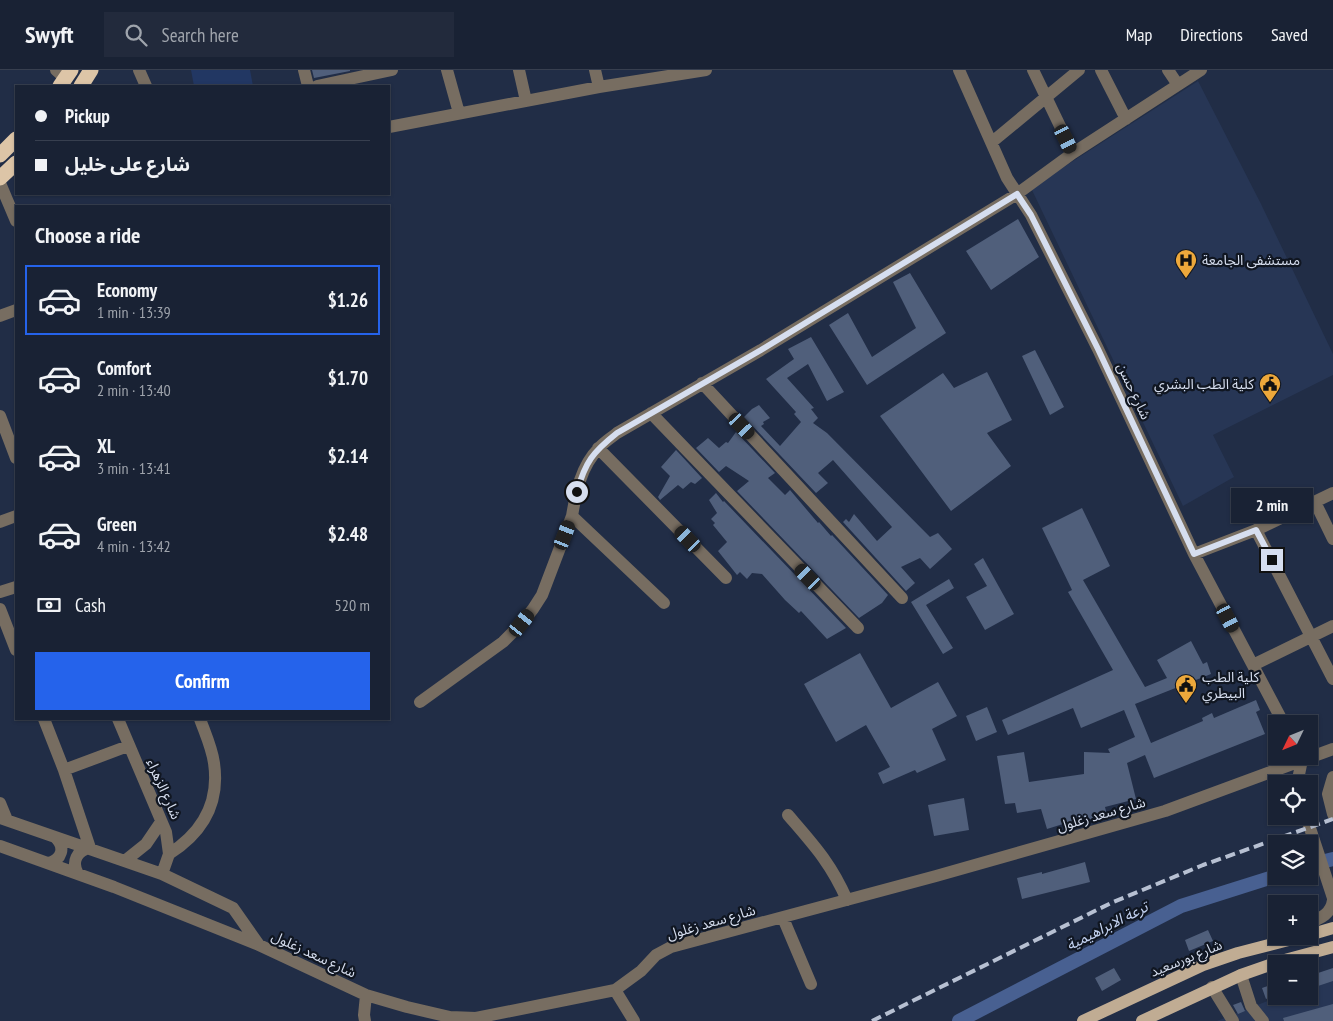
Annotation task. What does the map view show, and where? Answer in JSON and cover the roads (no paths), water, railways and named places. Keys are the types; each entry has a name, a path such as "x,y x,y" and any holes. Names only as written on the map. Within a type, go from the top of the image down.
{"highway":[{"path":"82,85 91,70"},
{"path":"0,155 15,140"},
{"path":"0,178 15,164"}],"main road":[{"path":"1318,932 1333,928"},
{"name":"شارع بورسعيد","path":"1083,1021 1203,965 1268,944"},
{"path":"1142,1021 1241,975 1333,947"}],"street":[{"path":"139,70 146,85"},
{"path":"304,70 308,85"},
{"path":"321,85 368,72 392,70"},
{"path":"447,70 459,114"},
{"path":"519,70 526,101"},
{"path":"595,70 600,87"},
{"path":"390,127 600,87 652,74 705,70"},
{"name":"شارع حسن","path":"959,70 1007,178 1031,215 1098,349 1194,554 1279,715"},
{"path":"1033,70 1073,153"},
{"path":"992,142 1079,70"},
{"path":"1101,70 1126,120"},
{"path":"1168,70 1178,85"},
{"path":"420,702 502,642 522,623 533,609 542,595 572,516 586,464 598,448 617,433 761,350 1017,194 1073,153 1200,70"},
{"path":"0,183 15,219"},
{"path":"0,316 15,310"},
{"path":"702,383 902,598"},
{"path":"651,413 858,628"},
{"path":"1,422 15,456"},
{"path":"598,448 726,578"},
{"path":"1194,554 1256,530 1333,493"},
{"path":"1315,502 1333,539"},
{"path":"0,522 15,516"},
{"path":"572,516 664,603"},
{"path":"1256,530 1333,679"},
{"path":"0,592 15,587"},
{"path":"0,609 15,647"},
{"path":"1253,665 1312,638 1333,626"},
{"path":"44,720 64,770 90,848"},
{"name":"شارع الزهراء","path":"118,720 169,843 169,854"},
{"path":"162,874 169,854 185,844 198,831 207,816 213,798 216,780 214,762 200,720"},
{"path":"64,770 128,746"},
{"name":"شارع سعد زغلول","path":"1318,753 1333,749"},
{"name":"شارع سعد زغلول","path":"0,846 78,874 259,945 366,995 450,1017 476,1018 615,990 641,971 656,955 672,947 1026,851 1165,811 1283,765"},
{"path":"1333,777 1328,794 1333,814"},
{"path":"0,803 3,819 126,860 162,874 233,908 259,945"},
{"path":"788,815 824,857 839,880 847,900"},
{"path":"126,860 146,844 161,822"},
{"path":"1309,825 1333,899 1329,912 1318,918"},
{"path":"48,863 56,860 61,853 61,844 56,837"},
{"path":"78,874 74,866 76,857 82,851 90,848"},
{"path":"783,918 811,984"},
{"path":"1241,975 1251,1006 1263,1021"},
{"path":"1212,987 1232,1021"},
{"path":"615,990 634,1021"},
{"path":"365,1021 366,995"}],"waterway":[{"name":"ترعة الابراهيمية","path":"1318,863 1333,859"},
{"name":"ترعة الابراهيمية","path":"959,1021 1181,906 1268,879"}],"railway":[{"path":"872,1021 1111,903 1203,865 1333,819"}],"place":[{"name":"مستشفى الجامعة","path":"1186,279"},
{"name":"كلية الطب البشري","path":"1270,403"},
{"name":"كلية الطب البيطري","path":"1186,704"}]}
